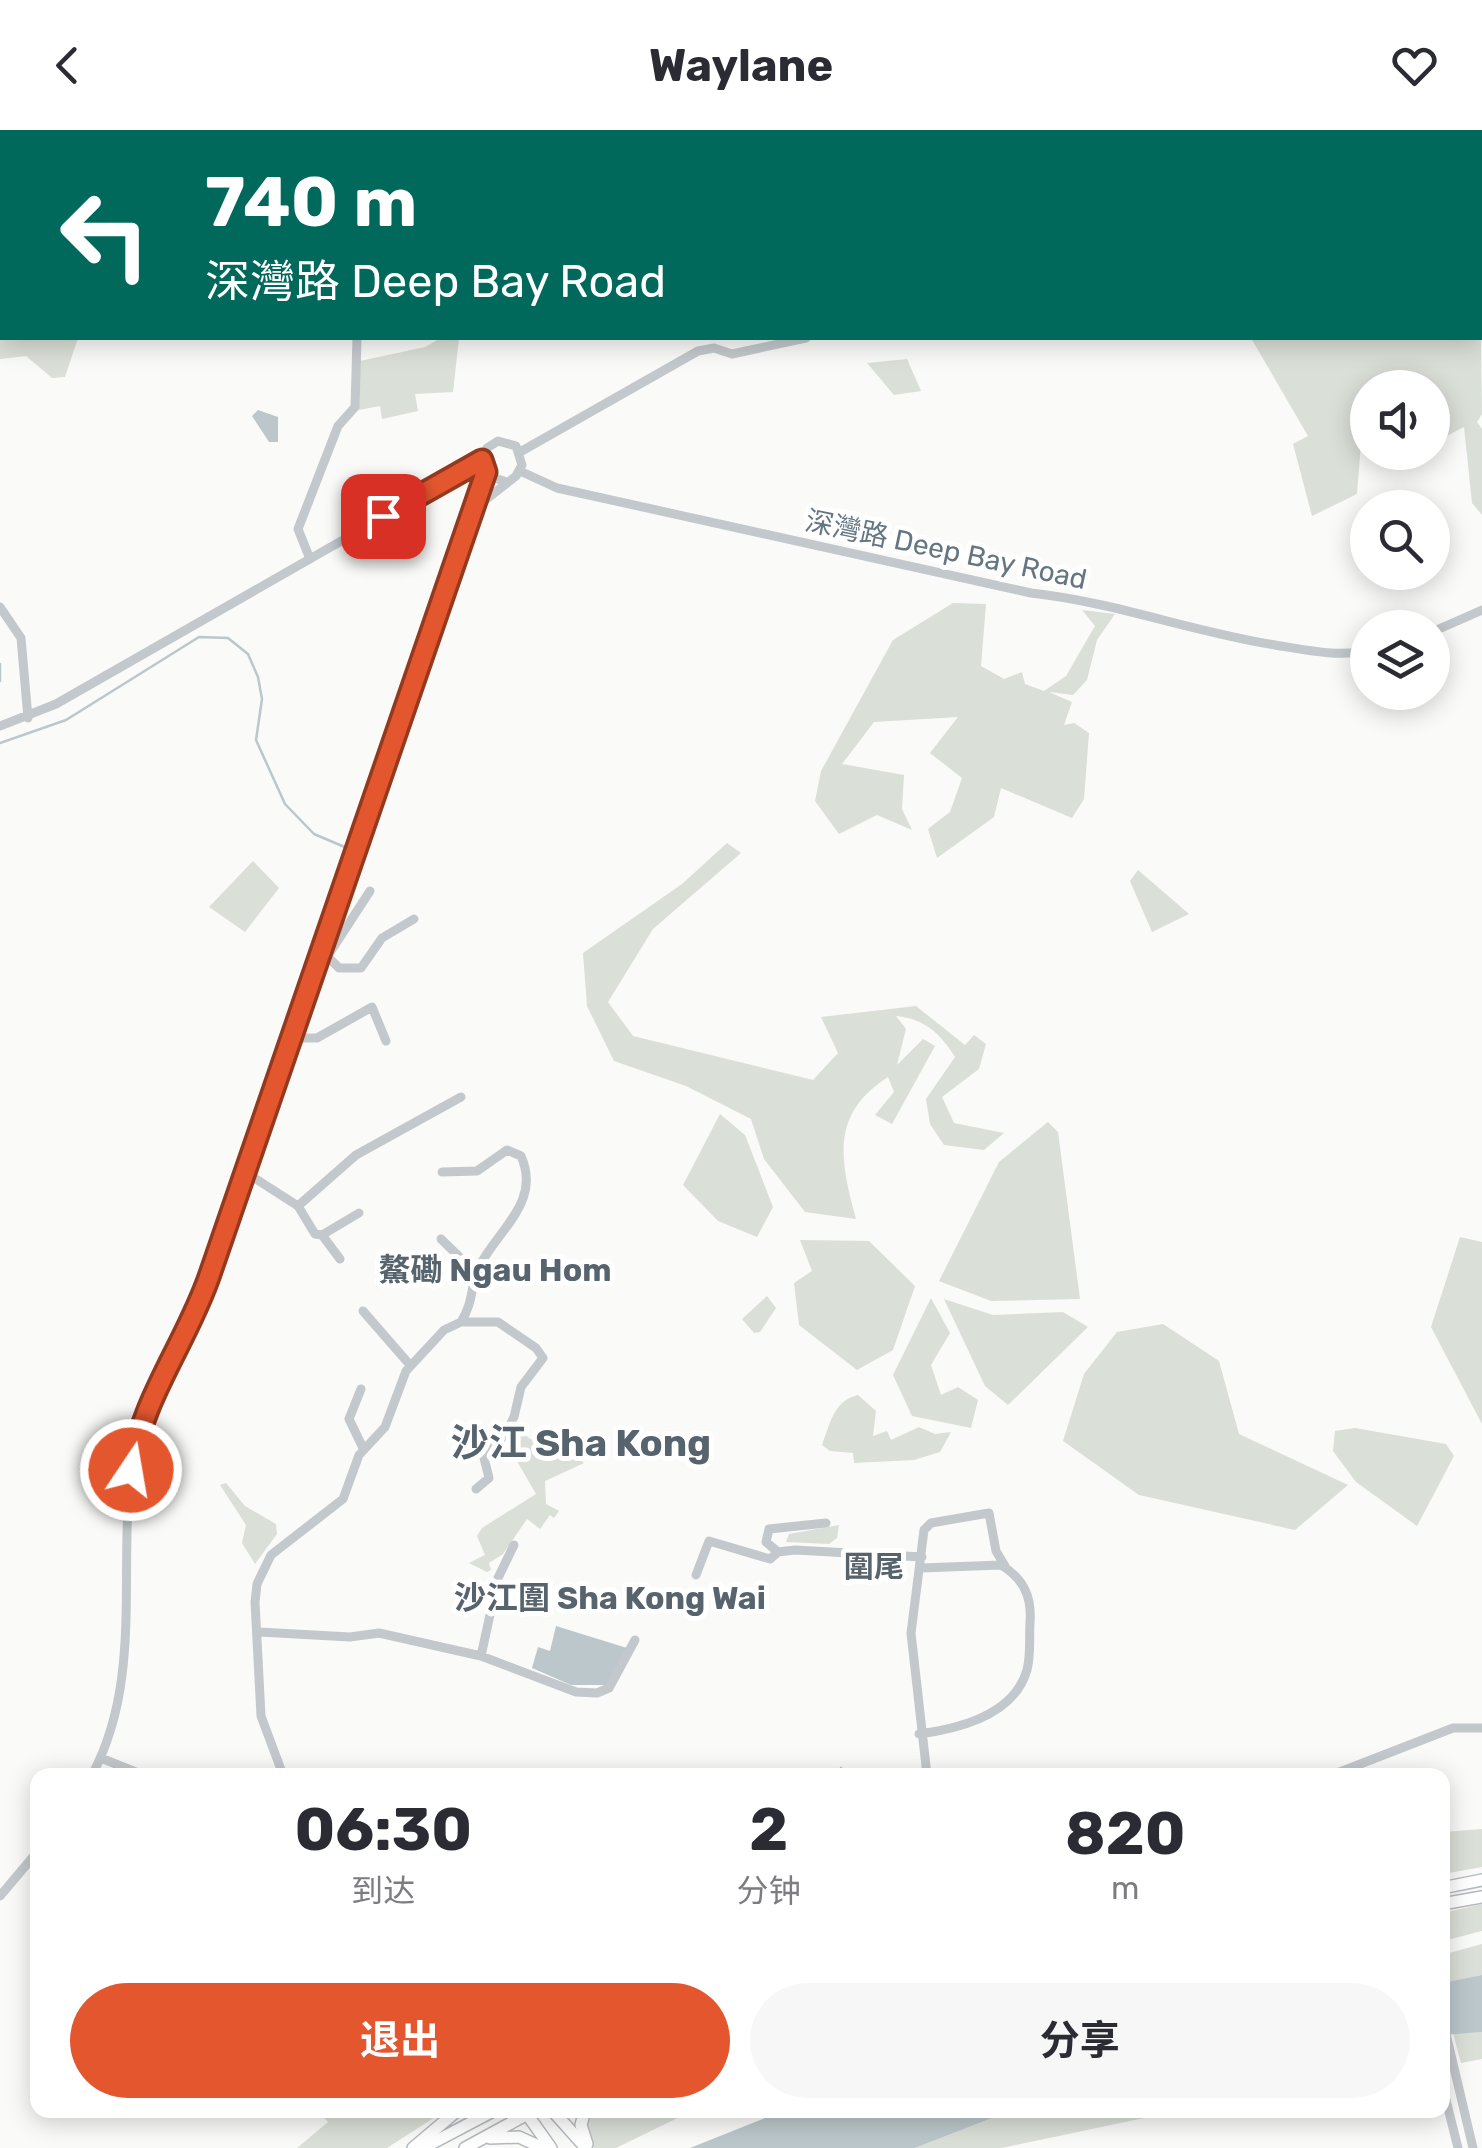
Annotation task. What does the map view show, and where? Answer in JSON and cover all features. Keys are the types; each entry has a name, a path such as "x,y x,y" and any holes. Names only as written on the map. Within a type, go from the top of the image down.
{"main road":[{"path":"1450,1886 1482,1880"},
{"path":"1450,1903 1482,1897"},
{"path":"412,2148 448,2118"},
{"path":"423,2148 480,2118"},
{"path":"468,2146 517,2118"},
{"path":"533,2118 551,2148"},
{"path":"560,2118 588,2148"},
{"path":"583,2118 588,2148"},
{"path":"468,2146 508,2135 543,2148"}],"street":[{"path":"310,559 298,529 338,426 355,407 356,340"},
{"path":"520,452 698,351 714,348 732,354 797,340"},
{"path":"0,726 28,718 310,559 482,460 487,448 498,441 511,442 520,452 520,471 470,514"},
{"path":"96,1768 124,1670 135,1444 154,1391 200,1304 291,1038 324,956 486,472 482,460"},
{"name":"深灣路 Deep Bay Road","path":"520,471 544,485 826,549 1070,597 1264,644 1350,655"},
{"path":"486,472 504,481"},
{"path":"0,607 21,638 28,718"},
{"path":"1450,624 1482,610"},
{"path":"324,956 370,892"},
{"path":"324,956 339,968 361,968 382,938 414,919"},
{"path":"291,1038 317,1038 372,1002 386,1041"},
{"path":"298,1206 356,1155 461,1097"},
{"path":"442,1172 477,1170 507,1150 518,1153 525,1166 523,1204 476,1274 474,1300 461,1322"},
{"path":"245,1172 298,1206 315,1234 322,1235 358,1213"},
{"path":"322,1235 340,1258"},
{"path":"441,1238 476,1274"},
{"path":"363,1311 410,1365"},
{"path":"280,1768 261,1716 258,1632 258,1584 272,1554 292,1534 314,1524 343,1499 363,1448 384,1427 410,1365 436,1336 461,1322 498,1322 536,1348 543,1358 520,1388 514,1416 504,1436 483,1454 489,1478 476,1489"},
{"path":"361,1389 349,1419 363,1448"},
{"path":"919,1734 970,1726 1005,1699 1026,1674 1028,1594 1004,1566 988,1513 931,1523 924,1530 911,1633 919,1734 926,1768"},
{"path":"826,1523 767,1531 766,1542 778,1552 1004,1566"},
{"path":"696,1575 707,1542 770,1559 778,1552"},
{"path":"481,1656 498,1578 514,1546"},
{"path":"258,1632 350,1637 379,1633 481,1656 576,1692 597,1693 615,1682 635,1640"},
{"path":"1350,1768 1453,1728 1482,1728"},
{"path":"102,1758 126,1768"},
{"path":"0,1896 30,1860"},
{"path":"0,1872 12,1881"},
{"path":"1450,2051 1473,2148"},
{"path":"1450,2116 1458,2148"}],"shaded area":[{"path":"0,340 77,340 65,377 52,378 26,356 0,359"},
{"path":"437,340 459,340 453,392 415,394 418,411 382,419 380,406 359,410 360,361 425,347"},
{"path":"1252,340 1481,340 1482,414 1477,422 1482,429 1482,515 1472,503 1464,427 1450,434 1450,370 1350,370 1350,470 1359,470 1357,490 1350,490 1350,497 1312,516 1293,444 1308,436"},
{"path":"907,359 921,391 894,395 867,363"},
{"path":"258,410 278,417 278,442 269,442 252,416"},
{"path":"953,603 986,604 981,666 1004,679 1022,672 1025,684 1044,691 1066,676 1095,626 1082,610 1115,614 1097,640 1087,680 1073,695 1049,692 1072,702 1064,725 1074,723 1089,733 1084,799 1072,818 1001,788 994,817 937,858 928,829 950,812 962,778 930,753 958,717 874,722 842,764 904,775 902,809 912,830 877,815 839,834 815,801 821,771 893,640"},
{"path":"727,843 741,853 653,929 608,1002 633,1036 813,1080 838,1053 821,1017 916,1006 965,1045 974,1035 986,1044 979,1069 942,1097 954,1123 1004,1133 984,1150 944,1145 930,1124 926,1099 955,1057 931,1029 896,1016 906,1029 897,1065 923,1039 935,1046 892,1124 875,1115 894,1092 888,1077 869,1091 848,1123 844,1158 856,1219 805,1212 764,1159 751,1119 686,1086 614,1061 587,1006 583,953 682,884"},
{"path":"253,861 279,888 245,932 209,907"},
{"path":"1138,870 1189,914 1152,932 1130,881"},
{"path":"720,1114 745,1135 773,1207 757,1237 718,1221 683,1185"},
{"path":"1048,1122 1058,1132 1080,1299 991,1301 939,1281 999,1162"},
{"path":"1460,1237 1482,1242 1482,1424 1431,1327"},
{"path":"800,1240 869,1241 915,1286 893,1350 857,1370 799,1325 794,1283 812,1271"},
{"path":"767,1296 776,1308 760,1332 754,1333 742,1319"},
{"path":"931,1298 950,1333 931,1365 941,1395 958,1387 978,1400 971,1428 912,1416 893,1375"},
{"path":"944,1299 993,1315 1063,1312 1088,1327 1008,1405 985,1386"},
{"path":"1163,1324 1219,1361 1239,1434 1348,1485 1295,1530 1139,1495 1063,1441 1084,1374 1117,1332"},
{"path":"858,1395 876,1411 873,1436 887,1431 891,1440 919,1427 935,1434 951,1432 940,1452 914,1460 854,1463 853,1453 830,1451 822,1445 838,1407"},
{"path":"1355,1428 1446,1444 1454,1456 1417,1526 1356,1482 1333,1451 1335,1431"},
{"path":"518,1429 530,1439 561,1445 584,1463 545,1481 546,1504 559,1511 554,1518 550,1515 540,1529 527,1519 503,1554 489,1563 491,1570 487,1572 469,1563 485,1555 477,1536 482,1528 536,1494 507,1444"},
{"path":"226,1483 245,1506 276,1524 277,1534 255,1564 242,1543 246,1525 220,1485"},
{"path":"839,1525 837,1538 829,1544 786,1542 789,1534"},
{"path":"556,1626 627,1648 606,1685 571,1685 532,1668 538,1647 550,1651"},
{"path":"1482,1829 1482,1867 1450,1873 1450,1831"},
{"path":"1482,1904 1482,1931 1450,1939 1450,1911"},
{"path":"1482,1944 1482,1975 1450,1982 1450,1953"},
{"path":"1482,1975 1482,2032 1450,2034 1450,1981"},
{"path":"1482,2032 1482,2059 1461,2063 1453,2033"},
{"path":"324,2118 434,2118 387,2148 297,2148 328,2122"},
{"path":"588,2118 678,2118 616,2148 594,2148"},
{"path":"765,2118 992,2118 915,2148 690,2148"},
{"path":"992,2118 1144,2118 1002,2148 915,2148"}],"waterway":[{"path":"0,743 66,720 199,637 228,638 248,654 258,677 262,699 256,740 285,804 314,834 347,848"},
{"path":"0,664 0,681"}],"district":[{"name":"鰲磡 Ngau Hom","path":"495,1270"},
{"name":"沙江 Sha Kong","path":"581,1443"},
{"name":"圍尾","path":"874,1567"},
{"name":"沙江圍 Sha Kong Wai","path":"610,1598"}],"route":[{"path":"131,1470 148,1405 200,1304 486,472 482,460 467,465 383,516"}]}
